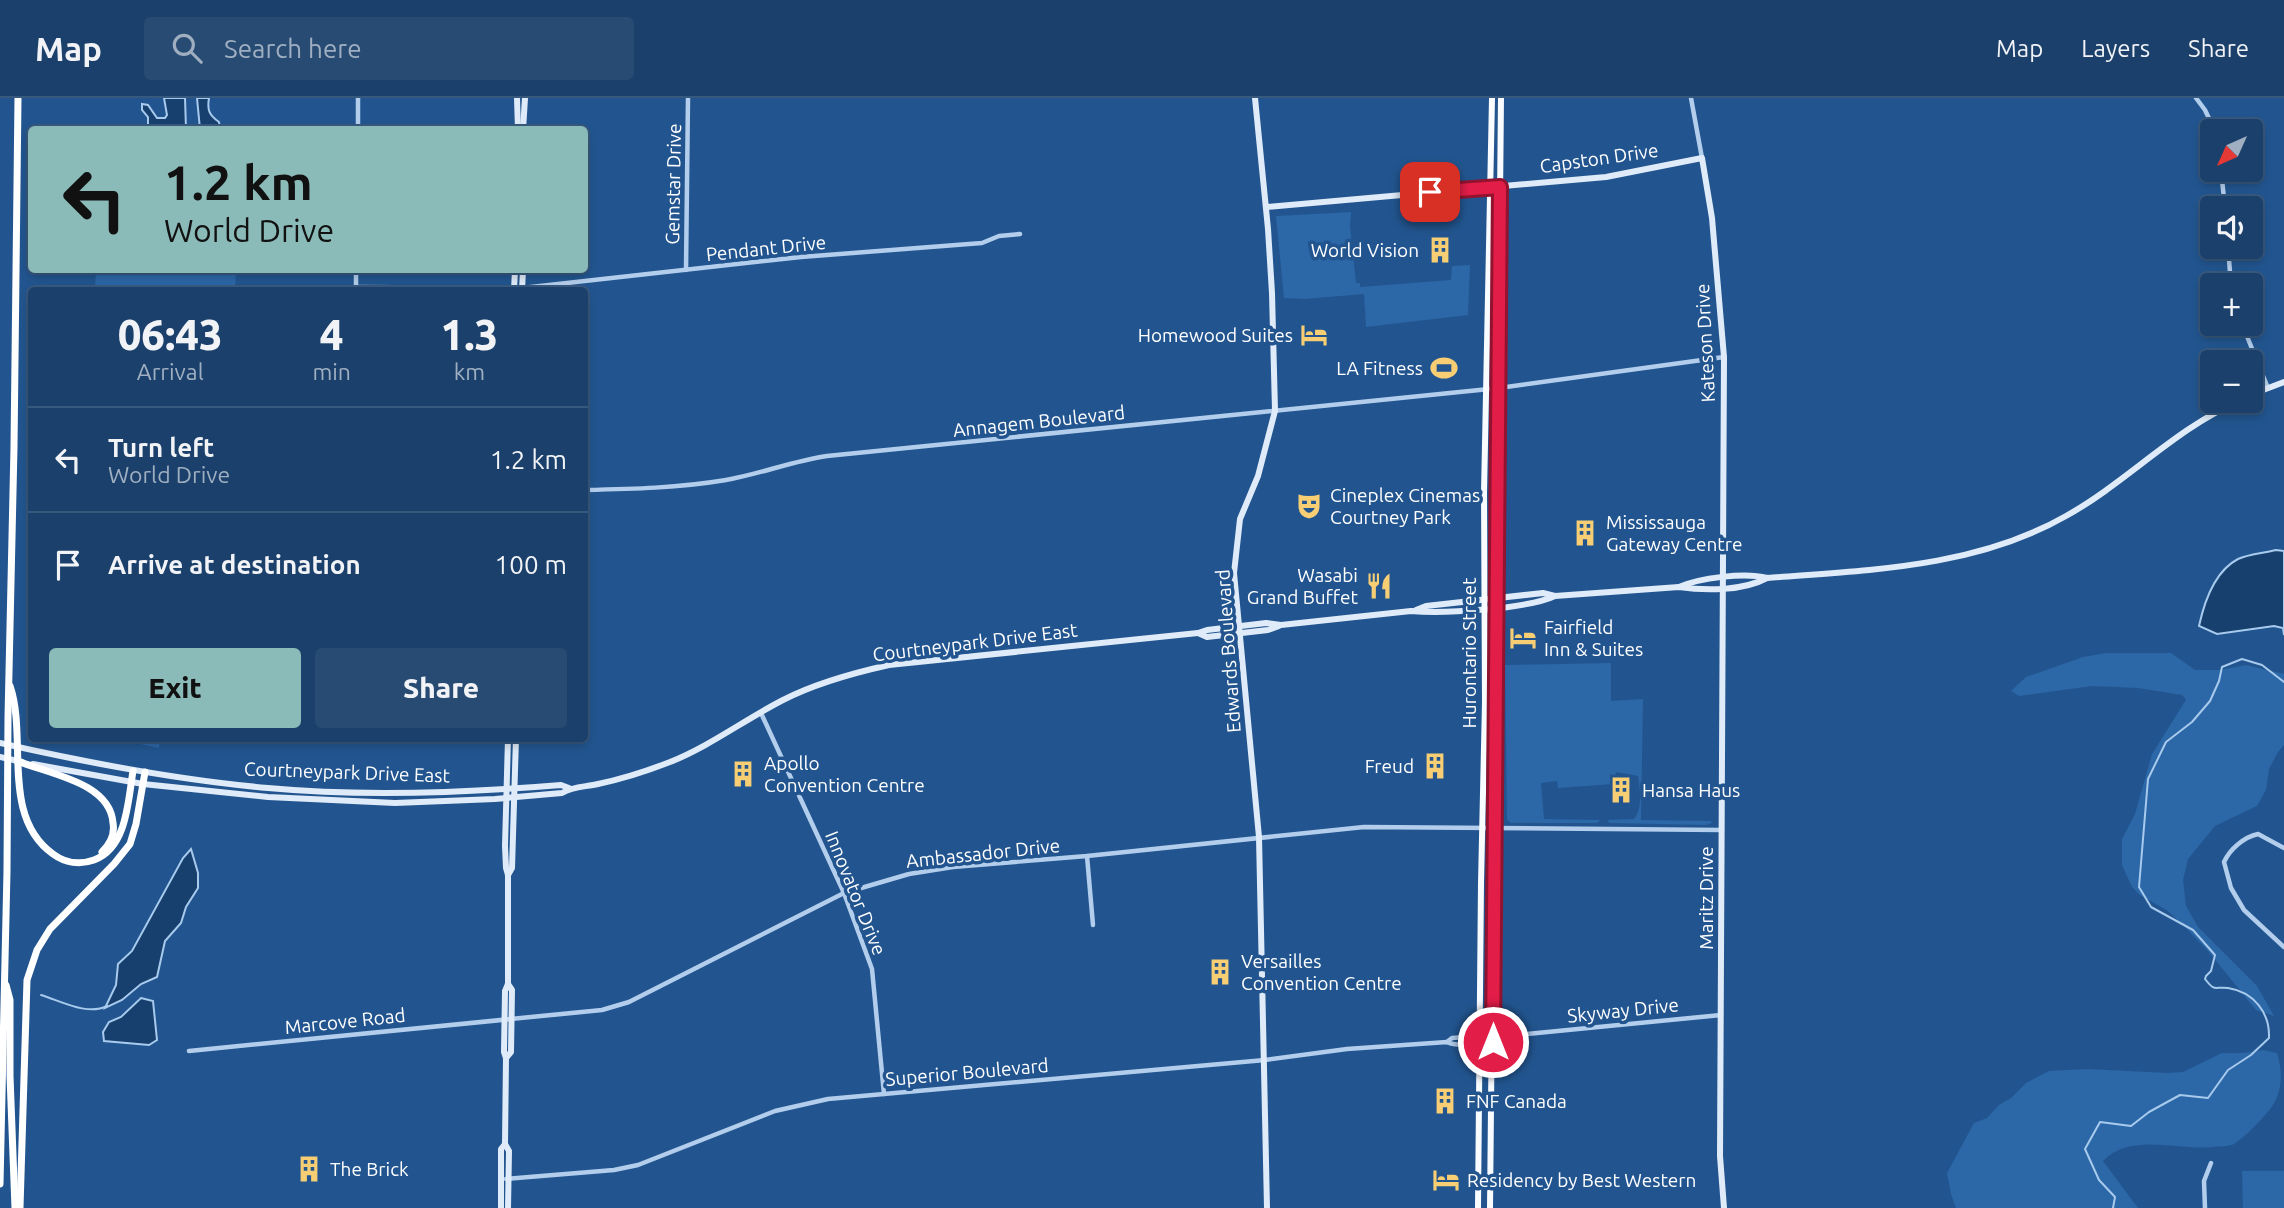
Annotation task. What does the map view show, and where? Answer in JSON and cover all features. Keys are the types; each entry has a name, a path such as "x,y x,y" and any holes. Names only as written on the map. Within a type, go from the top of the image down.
{"highway":[{"path":"0,1184 18,98"},
{"path":"9,682 15,701 19,791 29,822 40,842 57,857 75,863 90,861 107,853 119,837 133,771"},
{"path":"19,761 85,786 108,806 113,822 111,838 106,848 90,861"},
{"path":"18,1208 25,1001 31,966 50,929 130,844 145,772"},
{"path":"4,978 10,1000 10,1076 18,1208"}],"main road":[{"path":"517,98 517,126"},
{"path":"522,126 525,98"},
{"name":"Edwards Boulevard","path":"1255,98 1272,293 1275,411 1258,476 1240,519 1234,573 1259,837 1267,1208"},
{"name":"Hurontario Street","path":"1478,1208 1485,728 1486,389 1492,98"},
{"name":"Hurontario Street","path":"1490,1208 1501,98"},
{"name":"Capston Drive","path":"1266,207 1606,177 1702,158"},
{"name":"Kateson Drive","path":"1702,158 1712,218 1724,357 1723,587"},
{"path":"2263,390 2284,382"},
{"path":"1679,586 1691,581 1756,575 1767,578 1914,565 1983,551 2027,537 2068,515 2112,486 2188,428 2216,413"},
{"path":"1555,596 1679,586 1693,589 1723,587 1756,584 1767,578"},
{"name":"Maritz Drive","path":"1723,587 1720,1156 1724,1208"},
{"name":"Courtneypark Drive East","path":"1413,611 1426,606 1484,599 1543,593 1555,596"},
{"name":"Courtneypark Drive East","path":"0,757 143,784 268,797 395,803 562,793 569,788 618,779 668,763 701,748 808,688 889,665 1199,633 1207,630 1241,630 1266,623 1281,625 1413,611 1427,613 1484,609 1544,601 1555,596"},
{"path":"501,1208 509,1151 505,1144 504,1052 508,1019 505,991 508,984 508,875 512,868 508,742"},
{"path":"510,789 516,742"},
{"name":"Courtneypark Drive East","path":"0,743 133,771 269,789 396,793 561,785 569,788"},
{"path":"505,1180 508,1208"}],"street":[{"path":"358,98 358,126"},
{"name":"Gemstar Drive","path":"686,270 688,98"},
{"name":"Kateson Drive","path":"1692,98 1702,158"},
{"path":"2196,98 2209,119"},
{"name":"Pendant Drive","path":"536,287 801,257 982,243 999,236 1020,234"},
{"path":"2247,336 2268,388"},
{"name":"Annagem Boulevard","path":"588,490 674,488 827,456 1499,388 1724,357"},
{"name":"Innovator Drive","path":"761,713 844,893 872,969 884,1094"},
{"name":"Ambassador Drive","path":"508,1019 602,1010 629,1002 844,893 909,873 1364,827 1722,830"},
{"path":"2284,848 2258,834 2250,836 2228,853 2224,862 2231,888 2244,910 2284,947"},
{"path":"1087,856 1093,925"},
{"name":"Skyway Drive","path":"1479,1035 1520,1039 1527,1034 1722,1015"},
{"name":"Marcove Road","path":"190,1051 508,1019"},
{"name":"Superior Boulevard","path":"1447,1042 1452,1038 1479,1035"},
{"name":"Skyway Drive","path":"1479,1044 1493,1038"},
{"name":"Superior Boulevard","path":"505,1180 614,1170 638,1165 785,1108 828,1099 1265,1060 1347,1049 1447,1042 1452,1045 1479,1044"},
{"path":"2204,1208 2204,1181 2211,1163"}],"shaded area":[{"path":"164,98 185,98 186,126 148,126 148,117 142,110 142,104 148,105 157,118 165,118 167,115"},
{"path":"197,98 209,98 210,112 220,126 200,126"},
{"path":"1351,212 1356,283 1360,283 1360,287 1451,280 1452,266 1470,265 1468,315 1366,327 1364,294 1284,298 1276,216"},
{"path":"96,273 236,273 235,287 95,287"},
{"path":"2276,550 2284,551 2284,635 2283,628 2274,626 2217,634 2199,626 2207,598 2217,579 2230,564 2242,557"},
{"path":"2106,653 2171,653 2195,670 2220,670 2246,665 2284,674 2284,745 2269,769 2266,790 2257,806 2215,826 2188,859 2183,880 2186,906 2198,927 2257,986 2274,1016 2256,1010 2184,926 2168,911 2140,895 2132,887 2122,865 2122,839 2135,814 2152,754 2186,700 2182,695 2138,688 2092,686 2019,696 2011,691 2026,677 2083,657"},
{"path":"1611,663 1611,701 1643,699 1641,820 1712,823 1610,823 1607,820 1634,819 1640,804 1638,776 1616,772 1614,784 1558,788 1557,781 1541,783 1544,819 1600,820 1597,823 1511,823 1507,820 1505,665"},
{"path":"130,742 160,742 159,748"},
{"path":"191,849 198,873 198,888 186,907 181,923 165,941 157,977 141,984 122,1000 105,1008 116,985 118,964 132,951 183,858"},
{"path":"141,998 153,1001 157,1040 149,1045 104,1041 103,1032 109,1022 121,1017"},
{"path":"2263,1050 2277,1053 2281,1077 2278,1093 2266,1114 2234,1144 2199,1148 2141,1145 2114,1152 2103,1161 2138,1208 1956,1208 1947,1173 1974,1123 1987,1118 2026,1083 2049,1071 2087,1069 2183,1072 2222,1053"},
{"path":"2242,1171 2284,1171 2284,1208 2243,1208"}],"waterway":[{"path":"2113,1208 2115,1197 2099,1180 2085,1149 2100,1122 2131,1126 2149,1112 2180,1095 2208,1098 2228,1070 2251,1055 2269,1038 2267,1020 2259,1005 2237,990 2211,986 2205,979 2211,971 2215,955 2193,930 2151,907 2139,887 2148,779 2166,742 2192,722 2210,701 2222,667 2242,659 2262,665 2284,682"},
{"path":"41,995 83,1008 99,1009 107,1006"}],"place":[{"name":"World Vision","path":"1440,250"},
{"name":"Homewood Suites","path":"1314,335"},
{"name":"LA Fitness","path":"1444,368"},
{"name":"Cineplex Cinemas Courtney Park","path":"1309,506"},
{"name":"Mississauga Gateway Centre","path":"1585,533"},
{"name":"Wasabi Grand Buffet","path":"1379,586"},
{"name":"Fairfield Inn & Suites","path":"1523,638"},
{"name":"Freud","path":"1435,766"},
{"name":"Apollo Convention Centre","path":"743,774"},
{"name":"Hansa Haus","path":"1621,790"},
{"name":"Versailles Convention Centre","path":"1220,972"},
{"name":"FNF Canada","path":"1445,1101"},
{"name":"The Brick","path":"309,1169"},
{"name":"Residency by Best Western","path":"1446,1180"}],"route":[{"path":"1430,192 1500,187 1493,1042"}]}
